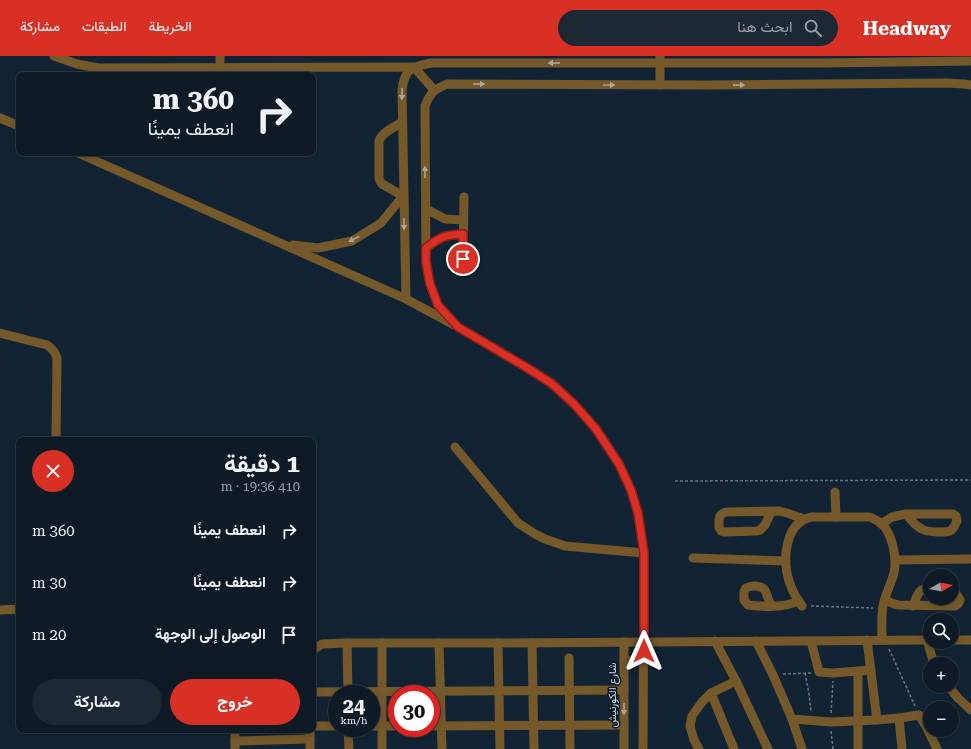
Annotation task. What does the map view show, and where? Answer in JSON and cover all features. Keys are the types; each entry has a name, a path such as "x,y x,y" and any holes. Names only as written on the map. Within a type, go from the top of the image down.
{"street":[{"path":"54,56 77,64 98,68 414,67 433,60 660,59 971,61"},
{"path":"220,56 220,68"},
{"path":"660,59 660,85"},
{"path":"414,67 434,90"},
{"path":"406,299 402,91 403,81 407,73 414,67"},
{"path":"458,327 438,305 430,284 426,262 425,106 428,97 434,90 447,84 660,85 947,83 971,86"},
{"path":"0,118 16,125"},
{"path":"402,122 383,134 380,138 379,180 382,184 403,196"},
{"path":"85,156 406,299 458,327 524,366 551,383 574,404 596,429 619,464 631,490 638,513 644,553 644,749"},
{"path":"283,244 318,248 352,241 381,223 403,196"},
{"path":"463,259 464,197"},
{"path":"426,209 444,219 463,220"},
{"path":"426,248 442,237 451,234 463,234"},
{"path":"0,333 47,345 51,347 56,354 56,437"},
{"path":"455,447 518,523 535,534 565,546 644,553"},
{"path":"835,492 836,517"},
{"path":"771,512 763,528 757,531 724,532 721,531 719,527 719,517 724,512 779,511 804,519"},
{"path":"882,524 892,517 906,514 953,514 956,516 957,521 954,528 949,532 924,530 918,527 906,514"},
{"path":"771,606 800,604 788,580 786,570 788,541 797,524 804,519 812,517 870,518 882,524 886,529 889,535 895,560 894,574 884,604 884,640"},
{"path":"693,558 786,560"},
{"path":"895,560 971,559"},
{"path":"912,606 920,591 923,589"},
{"path":"884,604 912,606 958,605"},
{"path":"0,610 16,609"},
{"path":"867,640 877,720"},
{"path":"316,648 322,644 347,643 923,640"},
{"path":"959,640 971,640"},
{"path":"756,641 792,719 802,749"},
{"path":"811,641 819,672 833,673 871,670"},
{"name":"شارع الكورنيش","path":"624,642 624,749"},
{"path":"715,642 736,681 768,749"},
{"path":"347,643 348,685"},
{"path":"382,643 382,749"},
{"path":"440,643 442,749"},
{"path":"498,643 500,749"},
{"path":"532,643 534,749"},
{"path":"569,658 570,749"},
{"path":"624,661 644,660"},
{"path":"858,671 858,749"},
{"path":"699,749 694,740 690,726 692,716 702,702 711,693 736,681"},
{"path":"382,692 624,690"},
{"path":"316,692 328,692"},
{"path":"711,693 734,749"},
{"path":"954,693 971,710"},
{"path":"792,719 831,722 877,720 919,715 938,749"},
{"path":"899,718 902,749"},
{"path":"442,726 624,725"},
{"path":"316,726 328,726"},
{"path":"382,726 388,726"},
{"path":"234,733 235,745 310,735 310,749"},
{"path":"348,737 349,749"}],"path":[{"path":"675,481 971,480"},
{"path":"800,604 884,604"},
{"path":"884,640 919,715"},
{"path":"773,675 819,672"},
{"path":"805,673 810,694 812,720"},
{"path":"832,749 831,722 833,673"}],"route":[{"path":"463,259 463,234 447,235 438,239 426,248 426,262 430,284 438,305 458,327 551,383 574,404 596,429 619,464 631,490 638,513 644,553 644,651"}]}
